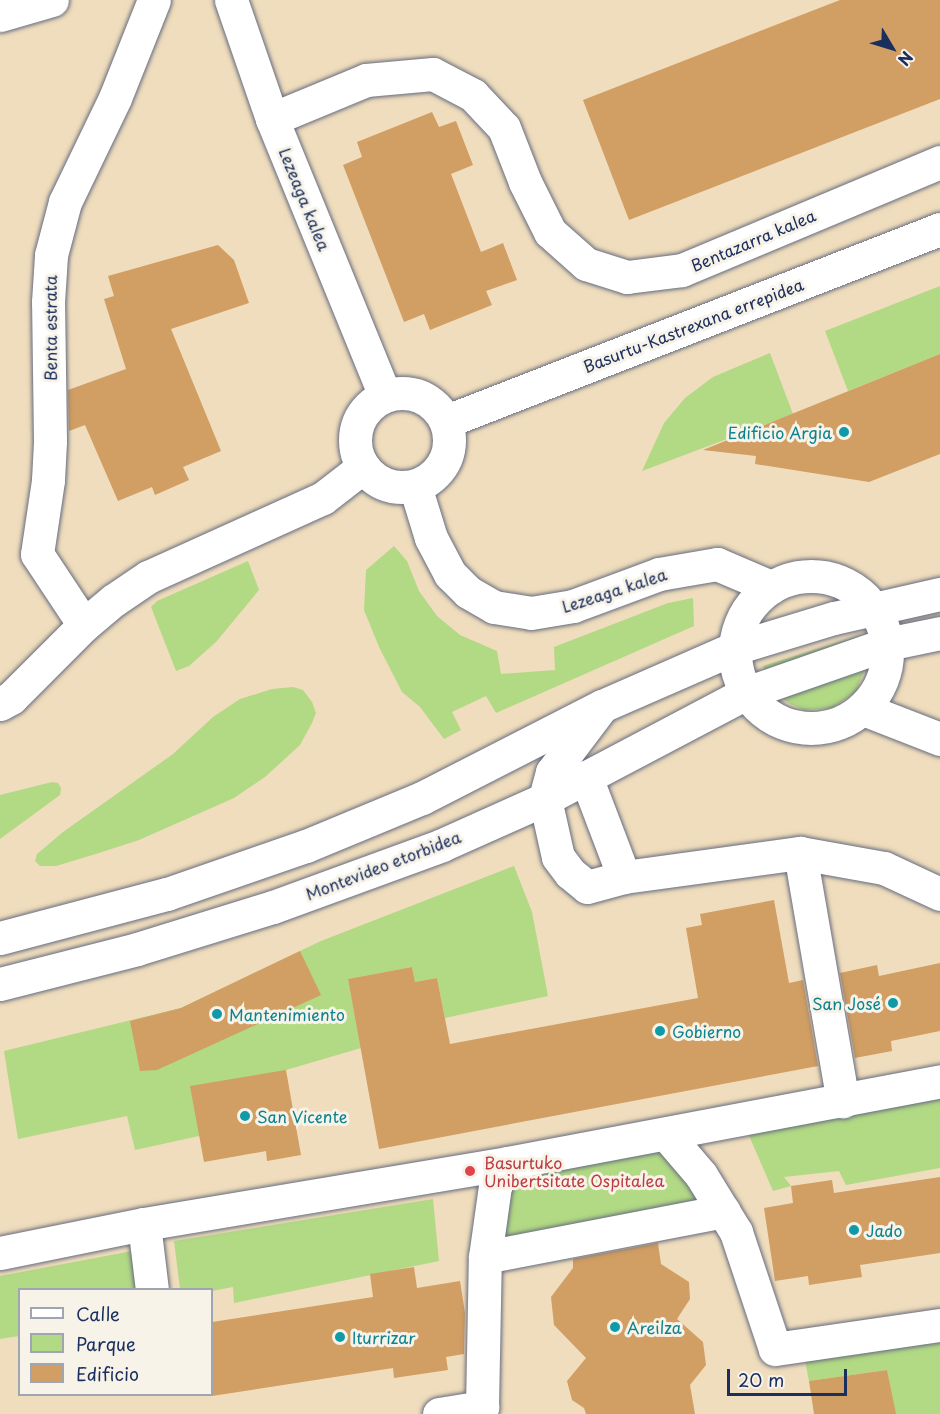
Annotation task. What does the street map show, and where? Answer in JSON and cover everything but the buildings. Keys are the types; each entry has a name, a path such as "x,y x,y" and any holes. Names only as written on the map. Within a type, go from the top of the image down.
{"main road":[{"path":"0,15 52,0"},
{"name":"Benta estrata","path":"84,625 37,554 48,480 50,359 48,302 51,255 65,202 115,98 154,0"},
{"name":"Lezeaga kalea","path":"231,0 272,119 385,396"},
{"name":"Bentazarra kalea","path":"272,119 366,80 433,74 473,95 504,128 525,182 550,232 586,264 627,277 682,270 940,162"},
{"name":"Basurtu-Kastrexana errepidea","path":"447,421 940,229"},
{"path":"399,392 428,399 447,421 450,436 449,452 442,466 432,478 415,486 400,488 385,485 372,477 363,467 357,454 357,426 372,403 385,396 399,392"},
{"path":"0,704 11,698 84,625 114,600 148,577 323,498 363,467"},
{"name":"Lezeaga kalea","path":"415,486 431,538 450,574 468,592 494,607 531,613 573,606 659,574 717,564 771,588"},
{"path":"815,576 837,580 857,592 874,608 887,644 885,673 876,693 863,709 839,724 811,729 783,724 759,709 746,693 737,672 735,648 741,623 748,609 771,588 792,579 815,576"},
{"path":"0,938 167,894 306,846 422,798 602,706 735,648 874,608 940,594"},
{"name":"Montevideo etorbidea","path":"0,984 137,950 273,907 442,844 545,799 746,693 887,644 940,633"},
{"path":"602,706 552,772 545,799 558,856 570,873 587,887 624,877 800,853 940,876"},
{"path":"863,709 940,739"},
{"path":"586,777 624,877"},
{"path":"800,853 843,1101"},
{"path":"884,868 940,894"},
{"path":"0,1253 144,1224 508,1163 940,1081"},
{"path":"666,1134 701,1175 736,1232 775,1349 940,1325"},
{"path":"439,1414 482,1407 485,1257 495,1186 508,1163"},
{"path":"485,1257 724,1212"},
{"path":"144,1224 152,1288"}],"green space":[{"path":"940,286 940,354 848,391 825,331"},
{"path":"770,353 793,414 642,471 664,423 685,398 713,377"},
{"path":"394,546 407,561 419,591 437,616 460,635 497,651 501,674 555,670 554,647 668,603 693,598 694,626 496,713 486,696 452,712 461,730 444,739 420,707 402,692 379,647 364,610 366,570"},
{"path":"248,561 259,590 216,642 189,666 176,671 151,607 157,601"},
{"path":"862,635 766,674 763,666"},
{"path":"866,665 856,692 832,708 804,710 778,695"},
{"path":"293,687 303,690 312,702 316,713 312,723 300,745 265,777 234,798 139,840 99,853 56,866 40,866 35,861 37,854 63,832 173,754 213,717 240,699 272,689"},
{"path":"52,782 58,783 61,788 60,795 0,839 0,795"},
{"path":"514,866 532,912 548,996 445,1018 437,978 415,982 412,967 348,979 361,1048 286,1070 199,1136 135,1150 127,1116 18,1139 4,1051 181,1008 321,941"},
{"path":"940,1097 940,1168 846,1185 839,1171 784,1177 791,1186 773,1191 747,1131"},
{"path":"653,1150 669,1158 705,1202 505,1239 510,1191 523,1174"},
{"path":"433,1199 439,1261 234,1303 233,1287 213,1291 213,1288 180,1288 174,1241"},
{"path":"132,1251 138,1288 18,1288 18,1336 0,1339 0,1276"},
{"path":"940,1336 940,1414 894,1414 887,1370 809,1381 804,1356"}],"place":[{"name":"Edificio Argia","path":"844,432"},
{"name":"San José","path":"893,1003"},
{"name":"Mantenimiento","path":"217,1014"},
{"name":"Gobierno","path":"660,1031"},
{"name":"San Vicente","path":"245,1116"},
{"name":"Basurtuko Unibertsitate Ospitalea","path":"470,1171"},
{"name":"Jado","path":"854,1230"},
{"name":"Areilza","path":"615,1327"},
{"name":"Iturrizar","path":"340,1337"}]}
